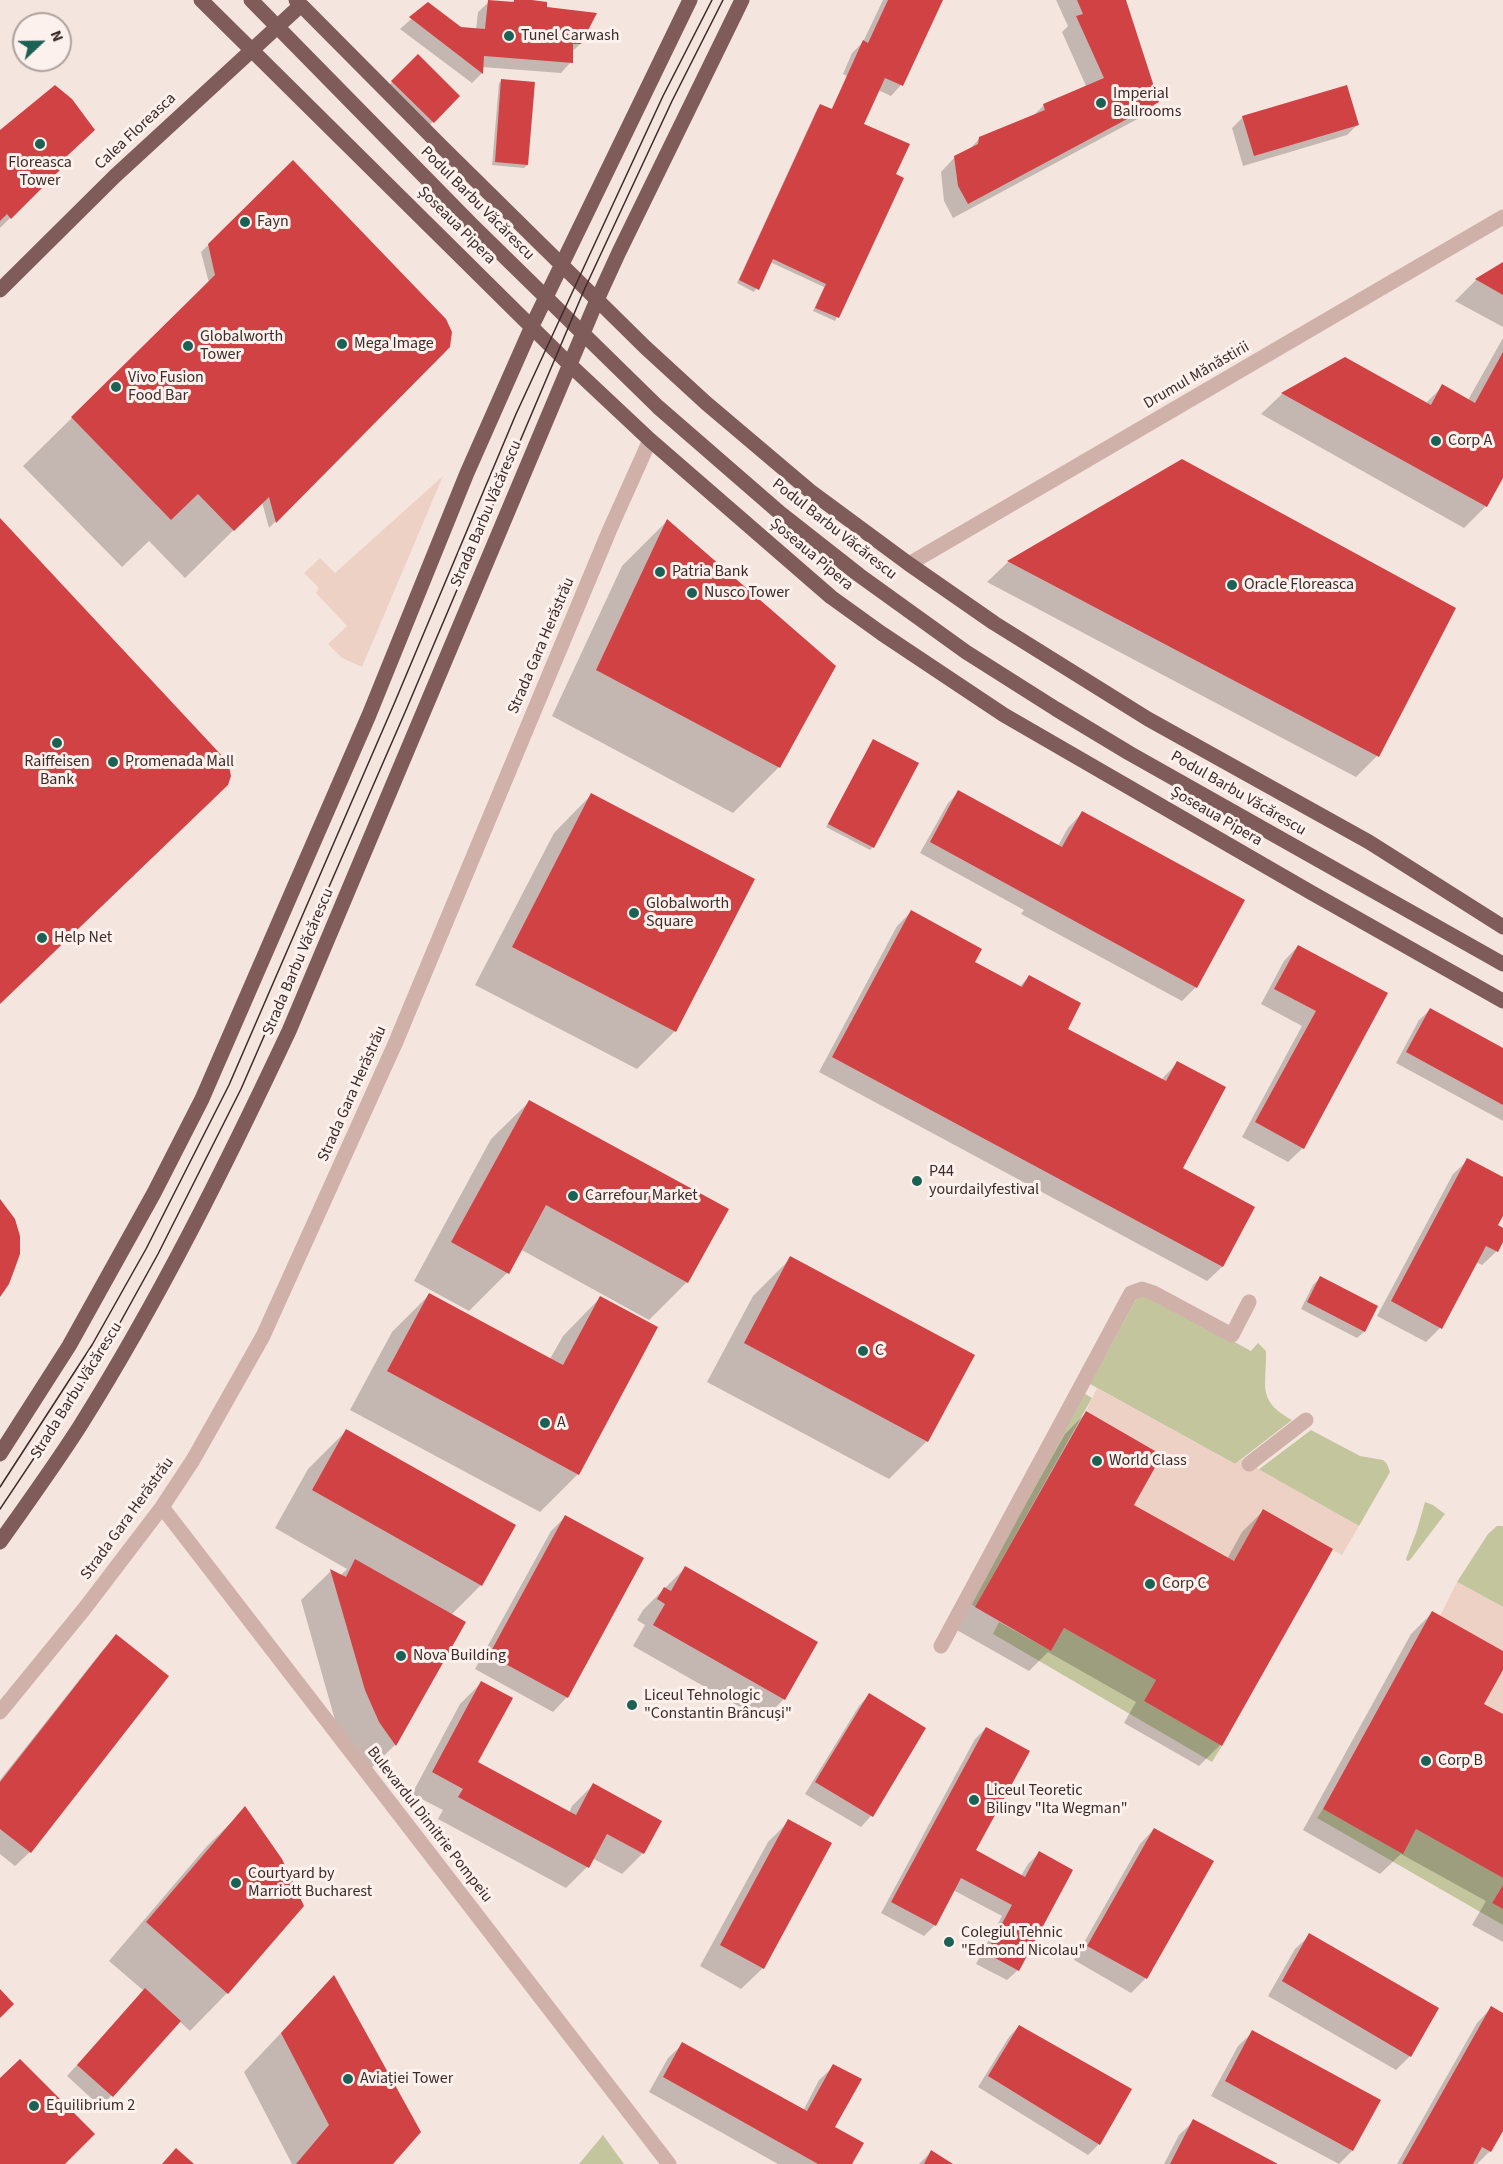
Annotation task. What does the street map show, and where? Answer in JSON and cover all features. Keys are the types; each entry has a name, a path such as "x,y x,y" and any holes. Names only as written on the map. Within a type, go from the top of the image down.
{"main road":[{"name":"Șoseaua Pipera","path":"201,0 569,364 650,440 831,597 1004,715 1503,1001"},
{"name":"Podul Barbu Văcărescu","path":"251,0 471,224 658,407 780,513 859,575 966,652 1074,720 1500,963"},
{"name":"Strada Barbu Văcărescu","path":"0,1454 69,1346 149,1202 202,1099 369,715 467,473 532,326 690,0"},
{"name":"Strada Barbu Văcărescu","path":"0,1542 80,1426 102,1389 165,1278 240,1136 303,999 597,300 742,0"},
{"name":"Calea Floreasca","path":"0,290 115,176 252,51 302,2"},
{"path":"302,2 597,300 706,403 810,491 994,623 1148,719 1369,842 1503,927"}],"street":[{"name":"Drumul Mănăstirii","path":"909,564 1503,217"},
{"name":"Strada Gara Herăstrău","path":"0,1712 85,1608 162,1507 194,1460 248,1364 396,1044 610,529 650,440"},
{"path":"940,1646 1131,1293 1142,1289 1154,1293 1232,1335 1249,1302"},
{"path":"1249,1464 1306,1420"},
{"name":"Bulevardul Dimitrie Pompeiu","path":"162,1507 669,2164"}],"green space":[{"path":"1149,1295 1251,1351 1258,1343 1266,1351 1265,1383 1268,1399 1281,1413 1292,1420 1235,1464 1090,1384 1138,1296"},
{"path":"1082,1392 1092,1398 975,1607 970,1603"},
{"path":"1311,1430 1360,1456 1383,1460 1387,1464 1390,1472 1359,1526 1258,1470"},
{"path":"1425,1502 1445,1514 1407,1561 1406,1559"},
{"path":"1497,1526 1503,1526 1503,1607 1457,1582 1488,1534"},
{"path":"999,1622 1051,1651 1064,1628 1156,1680 1144,1701 1222,1746 1212,1762 993,1634"},
{"path":"1323,1809 1403,1853 1416,1829 1503,1878 1503,1885 1492,1903 1503,1909 1503,1925 1317,1818"},
{"path":"603,2135 624,2164 579,2164"}],"shaded area":[{"path":"443,476 362,667 342,658 328,644 347,626 316,593 319,588 304,573 320,558 335,573"},
{"path":"1097,1388 1235,1464 1241,1459 1359,1526 1342,1555 1263,1509 1234,1561 1134,1505 1162,1455 1086,1411"},
{"path":"1457,1582 1503,1607 1503,1651 1440,1616"},
{"path":"1503,1670 1503,1714 1484,1704"}],"building":[{"name":"Tunel Carwash","path":"488,0 514,2 514,0 532,0 547,2 547,7 597,13 581,44 573,44 573,63 484,56 483,74 409,17 428,2 461,27 485,29"},
{"path":"888,0 943,0 903,86 885,78 864,124 910,144 896,174 904,178 839,318 815,308 826,284 773,259 759,290 739,280 820,104 832,109 863,40 868,43"},
{"name":"Imperial Ballrooms","path":"1077,0 1126,0 1159,102 968,204 958,186 954,156 978,144 979,137 1045,110 1043,104 1104,78 1076,16 1083,14"},
{"path":"418,54 460,96 434,123 391,81"},
{"path":"501,79 535,82 528,165 495,162"},
{"name":"Floreasca Tower","path":"55,85 72,99 95,130 66,157 69,161 11,219 7,214 0,221 0,130"},
{"path":"1347,85 1359,125 1254,156 1242,116"},
{"name":"Mega Image","path":"293,160 446,319 452,332 450,347 276,523 269,497 234,531 198,494 171,520 71,417 215,275 208,244"},
{"path":"1503,262 1503,295 1475,279"},
{"name":"Corp A","path":"1503,352 1503,478 1487,507 1281,393 1345,357 1431,405 1442,384 1475,403"},
{"name":"Oracle Floreasca","path":"1182,459 1456,608 1379,757 1007,561"},
{"name":"Promenada Mall","path":"0,518 225,759 231,776 228,785 0,1004"},
{"name":"Nusco Tower","path":"667,519 836,666 780,768 596,670"},
{"path":"873,739 919,763 874,848 828,824"},
{"path":"958,790 1062,847 1082,811 1245,900 1197,988 930,842"},
{"name":"Globalworth Square","path":"591,793 755,879 676,1032 512,947"},
{"path":"911,910 982,949 975,962 1022,987 1029,975 1081,1003 1068,1029 1166,1081 1177,1061 1226,1087 1183,1168 1255,1207 1223,1267 832,1057"},
{"path":"1298,945 1388,993 1304,1149 1255,1122 1316,1011 1274,989"},
{"path":"1430,1008 1503,1048 1503,1105 1406,1052"},
{"path":"529,1100 729,1209 688,1283 546,1205 509,1274 451,1242"},
{"path":"1467,1158 1503,1177 1503,1216 1498,1225 1503,1228 1503,1242 1498,1252 1486,1246 1442,1329 1391,1301"},
{"path":"0,1199 15,1219 20,1236 20,1254 9,1284 0,1297"},
{"name":"C","path":"790,1256 975,1355 928,1442 744,1343"},
{"path":"1320,1276 1378,1306 1365,1332 1307,1302"},
{"name":"A","path":"429,1293 563,1365 600,1296 658,1327 579,1475 387,1371"},
{"name":"Corp C","path":"1086,1411 1162,1455 1134,1505 1234,1561 1263,1509 1333,1549 1222,1746 1144,1701 1156,1680 1064,1628 1051,1651 975,1607"},
{"path":"346,1429 516,1525 482,1586 312,1490"},
{"path":"565,1515 644,1558 568,1698 489,1655"},
{"name":"Nova Building","path":"355,1559 466,1622 396,1746 379,1722 365,1690 330,1569 346,1577"},
{"path":"685,1566 818,1642 785,1700 653,1625 665,1604 657,1599 664,1587 671,1591"},
{"name":"Corp B","path":"1432,1611 1503,1651 1503,1670 1484,1704 1503,1714 1503,1878 1416,1829 1403,1854 1323,1809"},
{"path":"116,1634 169,1676 31,1853 0,1829 0,1782"},
{"path":"481,1681 513,1698 478,1762 576,1815 593,1783 662,1821 644,1854 607,1834 589,1868 458,1797 463,1789 432,1772"},
{"path":"869,1693 926,1728 873,1817 815,1782"},
{"name":"Liceul Teoretic Bilingv \"Ita Wegman\"","path":"986,1727 1030,1751 976,1850 1025,1877 1039,1851 1073,1870 1019,1971 986,1953 1012,1905 961,1878 936,1926 891,1902"},
{"name":"Courtyard by Marriott Bucharest","path":"245,1806 282,1859 304,1906 228,1994 146,1922"},
{"path":"788,1819 832,1843 764,1969 720,1945"},
{"path":"1154,1828 1214,1861 1147,1979 1087,1946"},
{"path":"1503,1885 1503,1909 1492,1903"},
{"path":"1309,1933 1439,2008 1411,2057 1282,1981"},
{"name":"Aviației Tower","path":"334,1975 421,2132 393,2164 296,2164 329,2125 281,2033"},
{"path":"145,1988 181,2021 113,2097 77,2065"},
{"path":"0,1989 14,2004 0,2018"},
{"path":"1491,2006 1503,2013 1503,2131 1491,2152 1482,2147 1473,2164 1402,2164"},
{"path":"1019,2025 1132,2089 1100,2145 988,2076"},
{"path":"1252,2030 1381,2100 1353,2151 1225,2081"},
{"path":"682,2042 807,2111 833,2064 862,2079 835,2127 864,2143 852,2164 818,2164 663,2077"},
{"name":"Equilibrium 2","path":"20,2059 95,2134 65,2164 0,2164 0,2078"},
{"path":"1193,2119 1278,2164 1170,2164"},
{"path":"176,2148 194,2164 162,2164"},
{"path":"931,2150 953,2164 924,2164"}],"tram line":[{"path":"0,1487 92,1345 146,1249 229,1085 394,704 516,414 663,96 712,0"},
{"path":"0,1509 100,1359 158,1254 241,1089 406,710 585,288 672,101 723,0"}],"place":[{"name":"Tunel Carwash","path":"509,36"},
{"name":"Imperial Ballrooms","path":"1101,103"},
{"name":"Floreasca Tower","path":"40,144"},
{"name":"Fayn","path":"245,222"},
{"name":"Mega Image","path":"342,344"},
{"name":"Globalworth Tower","path":"188,346"},
{"name":"Vivo Fusion Food Bar","path":"116,387"},
{"name":"Corp A","path":"1436,441"},
{"name":"Patria Bank","path":"660,572"},
{"name":"Oracle Floreasca","path":"1232,585"},
{"name":"Nusco Tower","path":"692,593"},
{"name":"Raiffeisen Bank","path":"57,743"},
{"name":"Promenada Mall","path":"113,762"},
{"name":"Globalworth Square","path":"634,913"},
{"name":"Help Net","path":"42,938"},
{"name":"P44 yourdailyfestival","path":"917,1181"},
{"name":"Carrefour Market","path":"573,1196"},
{"name":"C","path":"863,1351"},
{"name":"A","path":"545,1423"},
{"name":"World Class","path":"1097,1461"},
{"name":"Corp C","path":"1150,1584"},
{"name":"Nova Building","path":"401,1656"},
{"name":"Liceul Tehnologic \"Constantin Brâncuși\"","path":"632,1705"},
{"name":"Corp B","path":"1426,1761"},
{"name":"Liceul Teoretic Bilingv \"Ita Wegman\"","path":"974,1800"},
{"name":"Courtyard by Marriott Bucharest","path":"236,1883"},
{"name":"Colegiul Tehnic \"Edmond Nicolau\"","path":"949,1942"},
{"name":"Aviației Tower","path":"348,2079"},
{"name":"Equilibrium 2","path":"34,2106"}]}
